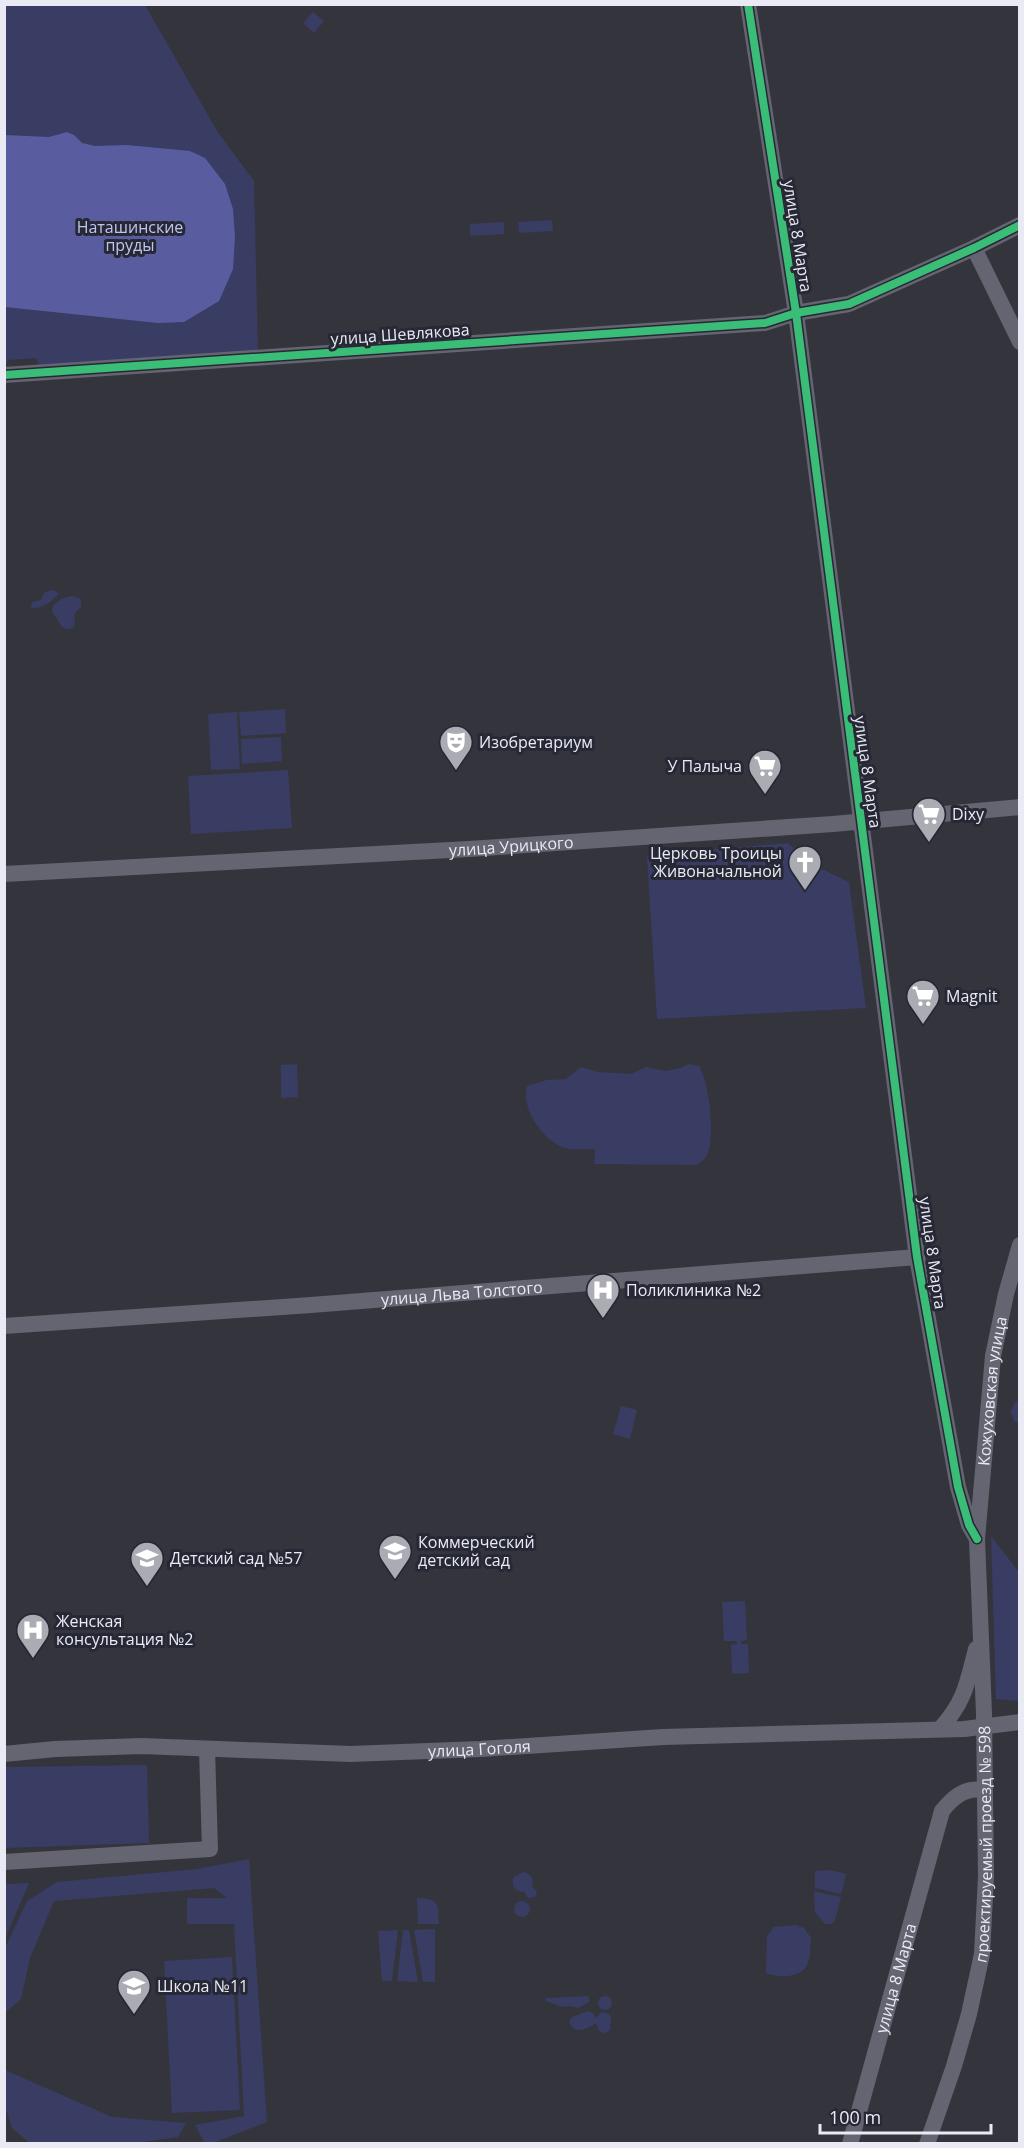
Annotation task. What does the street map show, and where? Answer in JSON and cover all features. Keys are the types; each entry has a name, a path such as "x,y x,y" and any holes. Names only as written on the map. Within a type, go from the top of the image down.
{"street":[{"name":"улица 8 Марта","path":"748,4 796,313 918,1257 963,1505 969,1525 977,1539"},
{"name":"улица Шевлякова","path":"4,375 765,323 796,313 849,304 1020,225"},
{"path":"974,248 1020,342"},
{"name":"улица Урицкого","path":"4,874 469,849 833,824 1020,807"},
{"name":"Кожуховская улица","path":"977,1539 993,1356 1006,1294 1020,1245"},
{"name":"улица Льва Толстого","path":"4,1326 311,1305 918,1257"},
{"path":"953,1454 970,1466 980,1461 985,1450"},
{"name":"проектируемый проезд № 598","path":"927,2144 966,2025 982,1954 986,1876 985,1791 977,1539"},
{"path":"946,1729 966,1690 981,1631"},
{"name":"улица Гоголя","path":"4,1754 55,1749 142,1746 350,1754 480,1749 663,1737 946,1729 1020,1722"},
{"path":"4,1862 210,1849 207,1749"},
{"name":"улица 8 Марта","path":"850,2144 942,1811 958,1795 976,1788 985,1791"}],"green space":[{"name":"Наташинские пруды","path":"5,5 145,5 217,131 254,181 258,353 41,368 36,358 8,360 5,368"},
{"path":"313,12 324,21 314,33 303,23"},
{"path":"552,220 553,231 519,233 518,222"},
{"path":"504,222 504,234 470,236 470,224"},
{"path":"54,590 59,594 53,600 43,606 31,608 32,602 41,600 45,592"},
{"path":"72,596 81,599 81,607 74,614 73,628 65,629 52,611 56,603"},
{"path":"285,709 286,733 241,736 239,712"},
{"path":"237,712 240,769 211,770 208,714"},
{"path":"281,737 282,761 242,764 241,739"},
{"path":"288,770 292,828 191,834 188,776"},
{"path":"788,843 809,863 849,882 866,1008 657,1019 647,855"},
{"path":"297,1064 298,1097 281,1098 281,1065"},
{"path":"689,1064 699,1066 703,1074 710,1110 710,1147 706,1156 697,1165 594,1164 595,1149 570,1149 554,1143 540,1130 527,1104 527,1086 547,1080 566,1079 581,1067 598,1072 631,1074 646,1067 665,1071"},
{"path":"1019,1400 1019,1424 1014,1421 1011,1411 1015,1402"},
{"path":"621,1406 637,1410 630,1439 613,1434"},
{"path":"991,1536 1019,1572 1019,1701 996,1699"},
{"path":"745,1601 747,1640 741,1641 741,1644 748,1644 749,1673 732,1674 731,1645 737,1644 737,1641 724,1641 722,1602"},
{"path":"147,1765 149,1843 5,1848 5,1767"},
{"path":"249,1859 267,2122 210,2144 205,2143 195,2125 244,2116 234,1924 187,1924 187,1898 227,1898 214,1888 54,1901 30,1958 21,1999 5,2013 5,1948 27,1901 57,1882 197,1869"},
{"path":"830,1870 846,1874 841,1894 815,1888 815,1871"},
{"path":"523,1872 528,1874 533,1881 532,1886 537,1892 535,1897 528,1898 525,1892 513,1886 514,1877"},
{"path":"29,1883 5,1939 5,1884"},
{"path":"814,1891 841,1897 832,1924 825,1924 815,1912"},
{"path":"417,1898 436,1903 439,1924 418,1924"},
{"path":"522,1901 528,1903 530,1909 528,1915 522,1917 516,1915 514,1909 516,1903"},
{"path":"796,1925 804,1928 811,1938 808,1963 801,1972 790,1976 768,1974 766,1972 767,1936 774,1927"},
{"path":"435,1929 435,1982 423,1982 414,1930"},
{"path":"398,1930 392,1981 382,1981 378,1931"},
{"path":"403,1930 409,1930 418,1982 397,1981"},
{"path":"232,1957 240,2110 172,2113 164,1961"},
{"path":"589,1996 589,2002 578,2008 562,2007 546,2001 545,1998"},
{"path":"602,1996 608,1996 612,2003 608,2010 602,2010 598,2006 598,2000"},
{"path":"588,2011 593,2013 595,2018 602,2012 609,2014 610,2030 605,2033 600,2032 596,2023 581,2030 571,2026 569,2021 572,2017"},
{"path":"5,2070 112,2117 186,2123 178,2137 135,2143 30,2143 12,2128 5,2106"}],"shaded area":[{"name":"Наташинские пруды","path":"67,132 82,143 95,146 127,145 190,151 205,158 225,184 233,209 235,237 233,269 219,301 184,322 158,323 5,307 5,135 49,137"}],"cycle path":[{"path":"748,4 796,313 917,1257 958,1487 969,1525 977,1539"},
{"path":"4,375 765,323 796,313 849,304 1020,225"}],"place":[{"name":"Изобретариум","path":"456,771"},
{"name":"У Палыча","path":"765,795"},
{"name":"Dixy","path":"929,843"},
{"name":"Церковь Троицы Живоначальной","path":"805,891"},
{"name":"Magnit","path":"923,1025"},
{"name":"Поликлиника №2","path":"603,1319"},
{"name":"Коммерческий детский сад","path":"395,1580"},
{"name":"Детский сад №57","path":"147,1587"},
{"name":"Женская консультация №2","path":"33,1659"},
{"name":"Школа №11","path":"134,2015"}]}
